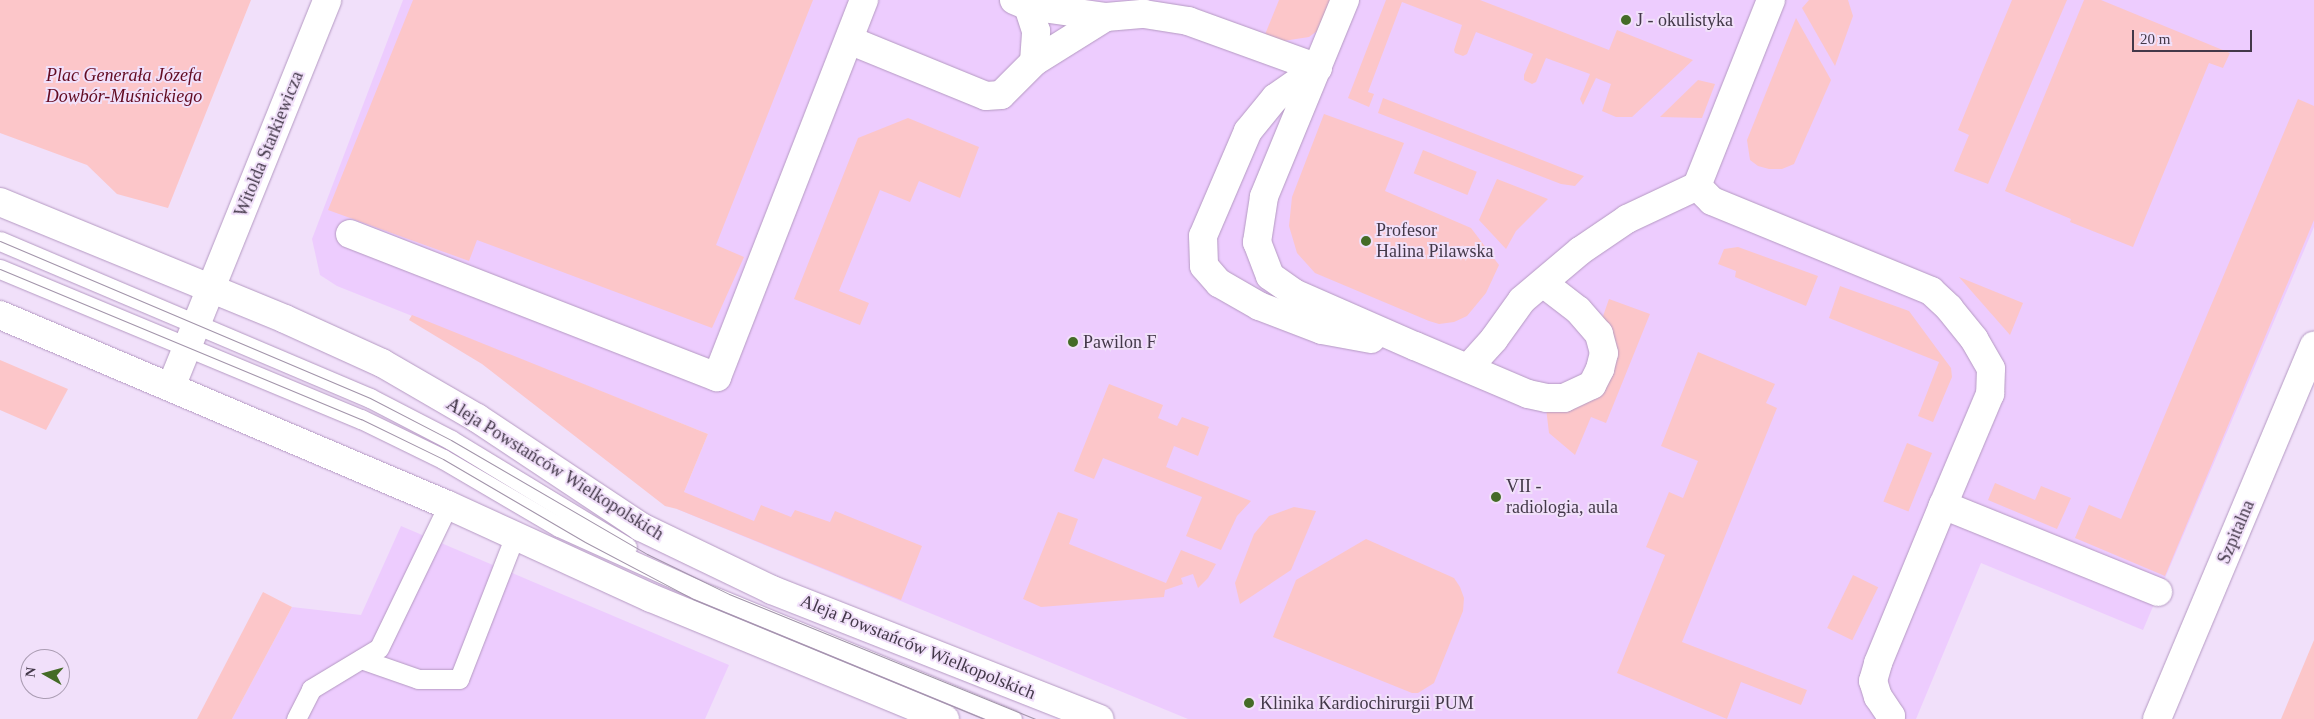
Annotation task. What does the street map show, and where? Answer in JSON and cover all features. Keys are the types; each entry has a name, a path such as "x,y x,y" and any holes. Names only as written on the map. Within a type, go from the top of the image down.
{"street":[{"name":"Witolda Starkiewicza","path":"210,288 328,0"},
{"path":"350,234 717,377 864,0"},
{"path":"1345,0 1264,197 1257,242 1270,276 1294,292 1528,394 1547,398 1564,398 1592,385 1600,369 1604,353 1599,334 1578,310 1543,283"},
{"path":"1468,368 1522,300 1580,251 1627,219 1697,186 1771,0"},
{"path":"1021,3 1036,31 1034,62"},
{"path":"1021,3 1106,16 1144,14 1188,21 1318,68"},
{"path":"849,40 986,96 1001,95 1034,62 1106,16"},
{"path":"1318,68 1275,98 1248,131 1203,236 1204,266 1219,283 1259,306 1322,330 1415,346"},
{"path":"1697,186 1712,201 1931,291 1949,308 1974,339 1991,369 1990,394 1878,663 1873,681 1878,697 1891,716 1890,719"},
{"name":"Aleja Powstańców Wielkopolskich","path":"0,202 210,288 331,339 382,363 476,418 641,527 772,590 1099,719"},
{"path":"171,387 210,288"},
{"path":"0,315 448,505 652,598 945,719"},
{"name":"Szpitalna","path":"2157,719 2311,363"},
{"path":"1943,505 2158,592"}],"lane":[{"path":"0,241 192,335"},
{"path":"0,269 342,385 424,425 529,486 696,589 1012,719"},
{"path":"296,719 311,689 379,648 448,505"},
{"path":"361,659 418,679 459,679 515,535"}],"shaded area":[{"path":"403,0 2314,0 2314,227 2143,630 1981,563 1916,719 1188,719 677,509 708,434 337,286 320,275 312,239"},
{"path":"401,526 729,665 705,719 232,719 292,607 361,615"}],"green space":[{"name":"Plac Generała Józefa Dowbór-Muśnickiego","path":"0,0 251,0 168,208 117,194 87,165 0,133"},
{"path":"413,0 813,0 716,245 744,257 712,328 477,240 469,261 328,210"},
{"path":"1279,0 1334,0 1324,25 1317,31 1309,37 1283,41 1264,37"},
{"path":"1386,0 1480,0 1609,50 1617,30 1693,60 1632,117 1616,117 1602,111 1611,84 1596,78 1583,105 1580,99 1590,74 1546,58 1536,82 1532,84 1524,80 1524,75 1533,54 1476,32 1467,54 1463,56 1455,53 1454,50 1462,25 1402,2 1368,92 1374,94 1369,107 1348,98"},
{"path":"1809,0 1848,0 1853,16 1835,66 1802,8"},
{"path":"2012,0 2067,0 1988,184 1954,171 1969,135 1958,130"},
{"path":"2084,0 2101,0 2230,53 2223,68 2209,63 2133,247 2070,222 2071,219 2005,191"},
{"path":"1796,18 1831,80 1794,164 1782,169 1769,169 1758,166 1750,160 1747,140"},
{"path":"1698,80 1715,84 1702,118 1660,117"},
{"path":"1383,98 1584,176 1575,186 1561,184 1378,113"},
{"path":"2298,99 2314,106 2314,220 2165,576 2075,538 2089,505 2121,519"},
{"path":"1324,114 1404,143 1385,191 1471,228 1499,265 1486,293 1467,316 1454,322 1439,324 1429,321 1315,273 1297,253 1289,226 1292,197"},
{"path":"908,118 979,147 960,198 919,181 910,202 880,190 839,291 869,303 860,325 794,299 858,138"},
{"path":"1423,150 1477,172 1467,195 1414,173"},
{"path":"1497,179 1548,199 1516,231 1506,249 1479,220"},
{"path":"1738,247 1818,276 1806,306 1735,277 1736,271 1718,264 1724,249"},
{"path":"1959,277 2023,303 2010,335"},
{"path":"1840,286 1909,311 1951,368 1952,377 1933,422 1918,416 1939,362 1829,318"},
{"path":"1609,299 1650,314 1606,423 1591,417 1575,455 1549,433 1546,408 1583,404 1595,397 1602,319"},
{"path":"412,315 708,434 684,492 754,521 761,505 791,517 795,510 830,522 835,511 922,546 901,600 677,509 665,506 482,364 409,320"},
{"path":"1698,352 1775,384 1766,403 1777,408 1682,642 1807,690 1801,705 1741,682 1727,719 1617,673 1665,555 1646,547 1669,492 1683,498 1698,461 1661,446"},
{"path":"0,360 68,389 46,430 0,410"},
{"path":"1109,384 1163,405 1158,418 1177,426 1182,417 1209,427 1198,456 1174,446 1166,467 1251,501 1237,516 1221,550 1186,536 1202,497 1103,458 1094,479 1074,471"},
{"path":"1907,443 1932,453 1908,512 1883,501"},
{"path":"1995,483 2035,500 2041,486 2071,498 2057,529 1988,500"},
{"path":"1294,507 1316,511 1291,570 1240,604 1235,583 1254,534 1269,516"},
{"path":"1058,512 1078,519 1069,544 1166,583 1181,550 1216,564 1208,578 1198,588 1193,574 1181,578 1183,584 1165,590 1164,597 1041,607 1023,599"},
{"path":"1366,539 1454,578 1464,598 1463,611 1434,683 1418,693 1412,693 1273,637 1296,580"},
{"path":"1853,575 1878,587 1852,640 1827,628"},
{"path":"263,592 292,607 232,719 197,719"},
{"path":"2314,640 2314,719 2281,719"}],"tram line":[{"path":"0,241 370,398 451,440 647,554 729,594 1036,719"},
{"path":"0,269 361,419 443,459 585,542 693,599 984,719"}],"place":[{"name":"J - okulistyka","path":"1626,20"},
{"name":"Profesor Halina Pilawska","path":"1366,241"},
{"name":"Pawilon F","path":"1073,342"},
{"name":"VII - radiologia, aula","path":"1496,497"},
{"name":"Klinika Kardiochirurgii PUM","path":"1249,703"}]}
